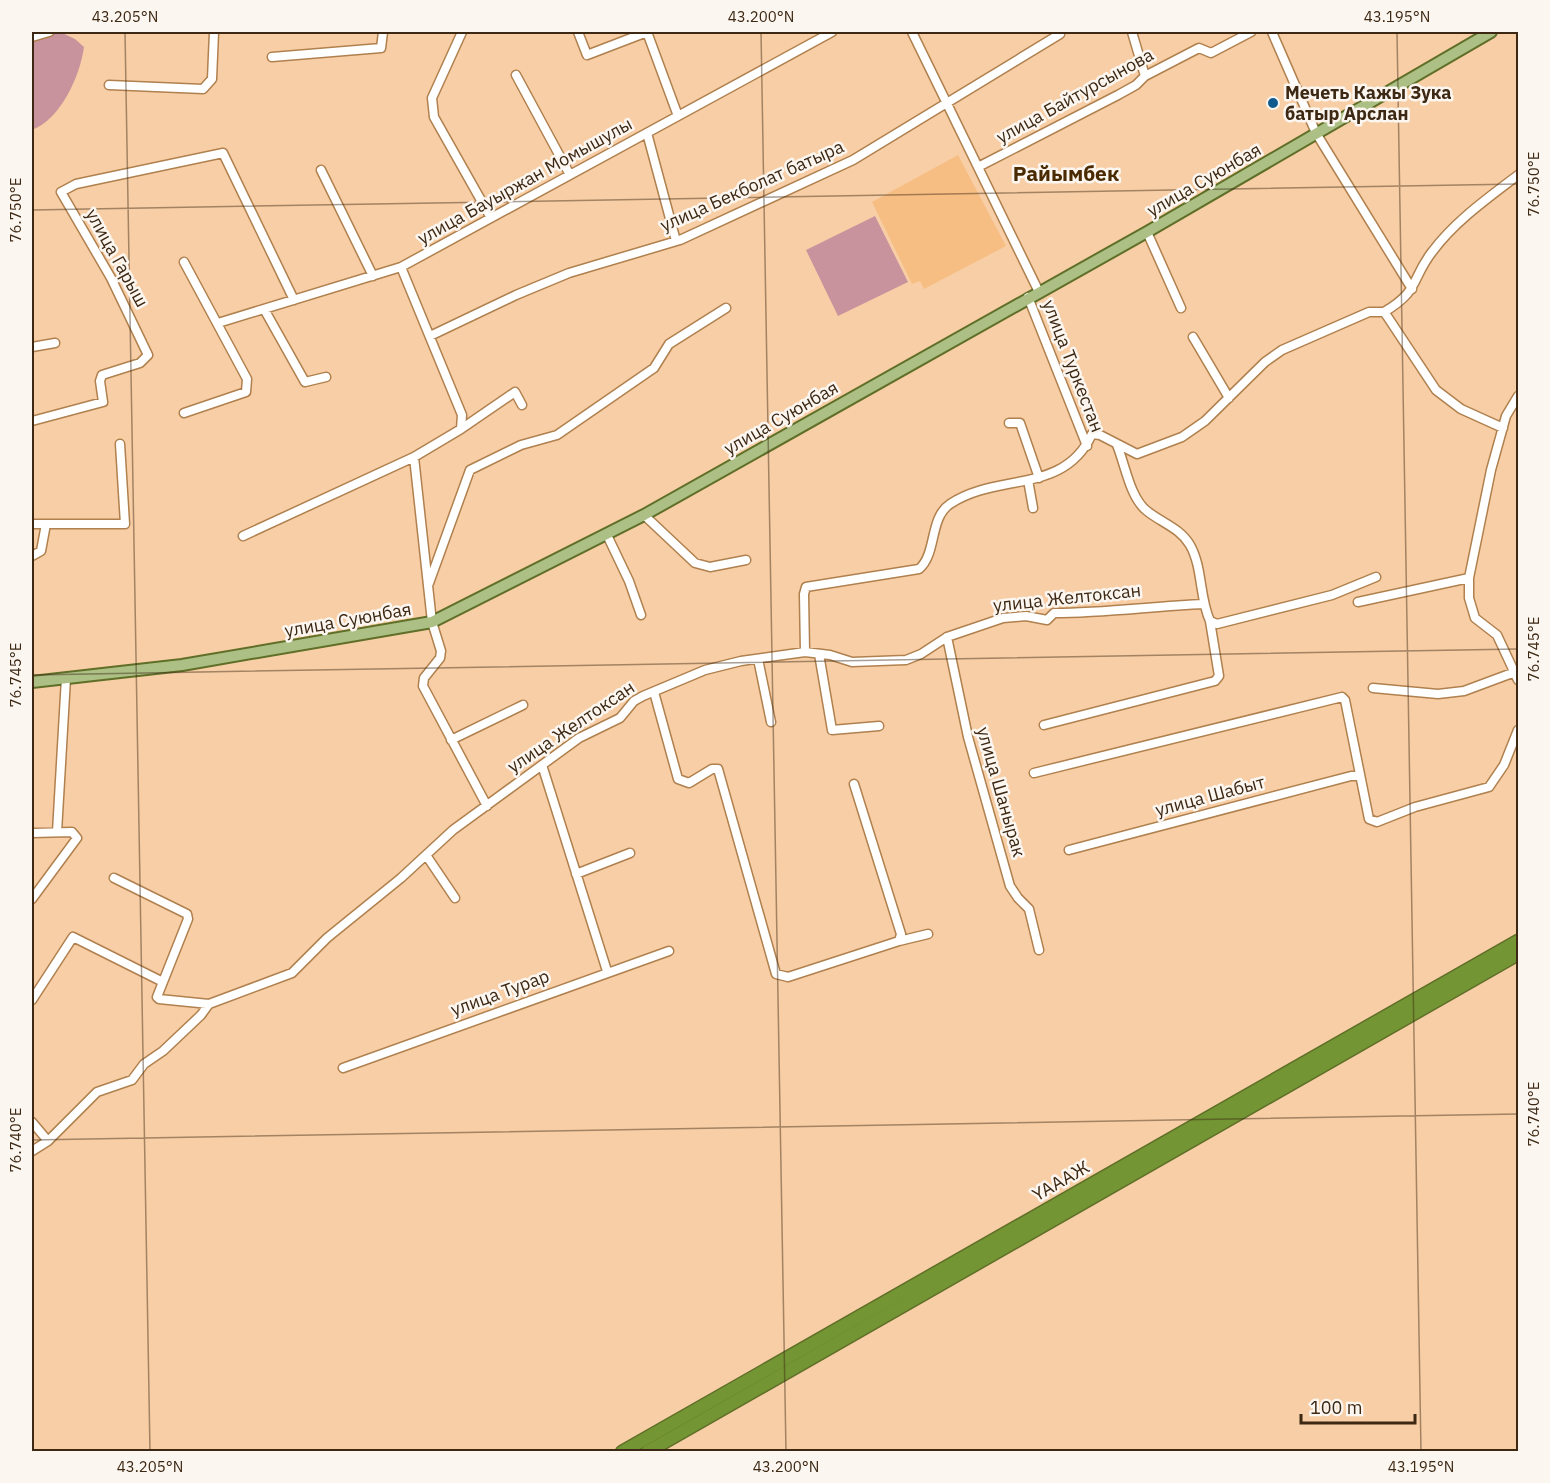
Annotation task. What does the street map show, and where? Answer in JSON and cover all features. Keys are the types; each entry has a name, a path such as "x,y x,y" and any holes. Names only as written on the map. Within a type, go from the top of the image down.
{"highway":[{"name":"ҮАААЖ","path":"622,1452 1518,941"},
{"name":"ҮАААЖ","path":"647,1452 1518,954"}],"main road":[{"name":"улица Суюнбая","path":"32,682 182,665 432,622 644,515 1148,232 1491,32"}],"street":[{"path":"32,37 49,32"},
{"path":"109,85 203,89 212,79 214,32"},
{"path":"272,57 381,48 383,32"},
{"path":"462,32 432,98 431,108 491,218"},
{"path":"578,32 587,55 647,32 678,116"},
{"name":"улица Бауыржан Момышулы","path":"218,323 401,267 832,32"},
{"name":"улица Туркестан","path":"912,32 978,167 1033,295 1087,446"},
{"path":"1132,32 1145,76"},
{"name":"улица Байтурсынова","path":"978,167 1118,95 1136,85 1145,76 1199,48 1210,53 1251,32"},
{"path":"1272,32 1316,134 1412,289"},
{"name":"улица Бекболат батыра","path":"430,336 516,295 559,278 676,241 853,160 1060,34"},
{"path":"516,75 570,175"},
{"path":"647,133 676,241"},
{"name":"улица Гарыш","path":"32,421 103,402 100,381 102,375 140,363 148,355 111,278 61,192 76,184 223,153 294,300"},
{"path":"321,170 373,276"},
{"path":"806,652 804,594 806,587 919,569 925,560 944,509 952,503 993,487 1039,478 1067,467 1087,446 1092,434 1137,454 1182,438 1205,422 1282,350 1369,312 1384,312 1408,295 1430,254 1442,240 1474,209 1518,175"},
{"path":"1148,232 1181,308"},
{"path":"184,262 218,323 249,387 246,392 184,413"},
{"path":"401,267 462,415 461,429"},
{"path":"428,586 470,470 521,445 557,435 654,368 669,344 726,308"},
{"path":"264,309 305,382 326,377"},
{"path":"1384,312 1436,390 1461,409 1503,428"},
{"path":"1193,337 1229,398"},
{"path":"32,347 55,343"},
{"path":"243,536 414,457 461,429 515,392 522,405"},
{"path":"1373,688 1438,694 1464,691 1516,676 1497,635 1474,618 1469,598 1469,578 1503,428 1510,406 1518,396"},
{"path":"1009,423 1020,423 1039,478"},
{"path":"32,524 125,524 120,444"},
{"path":"1044,725 1215,681 1219,676 1196,559 1189,544 1175,528 1147,511 1139,502 1117,444"},
{"path":"414,457 432,622 441,651 440,658 424,678 423,686 487,806"},
{"path":"1028,480 1033,508"},
{"path":"644,515 695,563 710,567 746,560"},
{"path":"32,556 40,551 46,524"},
{"path":"607,535 629,581 641,615"},
{"path":"1209,621 1217,624 1332,595 1376,577"},
{"path":"1358,602 1469,578"},
{"name":"улица Желтоксан","path":"32,1151 48,1141 97,1092 132,1080 144,1064 163,1051 201,1015 208,1004 292,974 327,938 487,806 579,738 620,718 634,701 705,670 758,659 806,652 852,662 906,660 921,654 946,637 1003,618 1026,615 1047,620 1054,613 1094,613 1133,607 1204,604"},
{"name":"улица Шанырак","path":"946,637 968,737 1010,886 1029,909 1039,950"},
{"path":"819,654 832,730 879,726"},
{"path":"758,659 771,722"},
{"path":"57,832 66,678"},
{"path":"654,692 678,779 689,783 712,769 718,769 776,974 788,977 899,941 928,934"},
{"path":"1034,774 1342,697 1345,700 1369,819 1377,822 1414,807 1489,787 1504,765 1518,730"},
{"path":"451,740 523,705"},
{"path":"542,765 607,971"},
{"name":"улица Шабыт","path":"1069,850 1340,779 1360,776"},
{"path":"854,784 901,934 899,941"},
{"path":"32,833 76,834 75,843 32,899"},
{"path":"576,874 630,854"},
{"path":"426,855 455,898"},
{"path":"114,878 189,916 156,993 159,999 208,1004"},
{"path":"32,1000 73,937 161,981"},
{"name":"улица Турар","path":"343,1068 607,971 669,951"},
{"path":"32,1122 48,1141"}],"shaded area":[{"path":"60,32 75,39 84,47 82,58 73,83 60,107 52,116 32,130 32,41"},
{"path":"958,155 1006,246 924,289 920,281 912,284 872,202"},
{"path":"875,216 908,282 838,316 806,250"}],"place":[{"name":"Мечеть Кажы Зука батыр Арслан","path":"1273,103"}],"district":[{"name":"Райымбек","path":"1066,174"}]}
